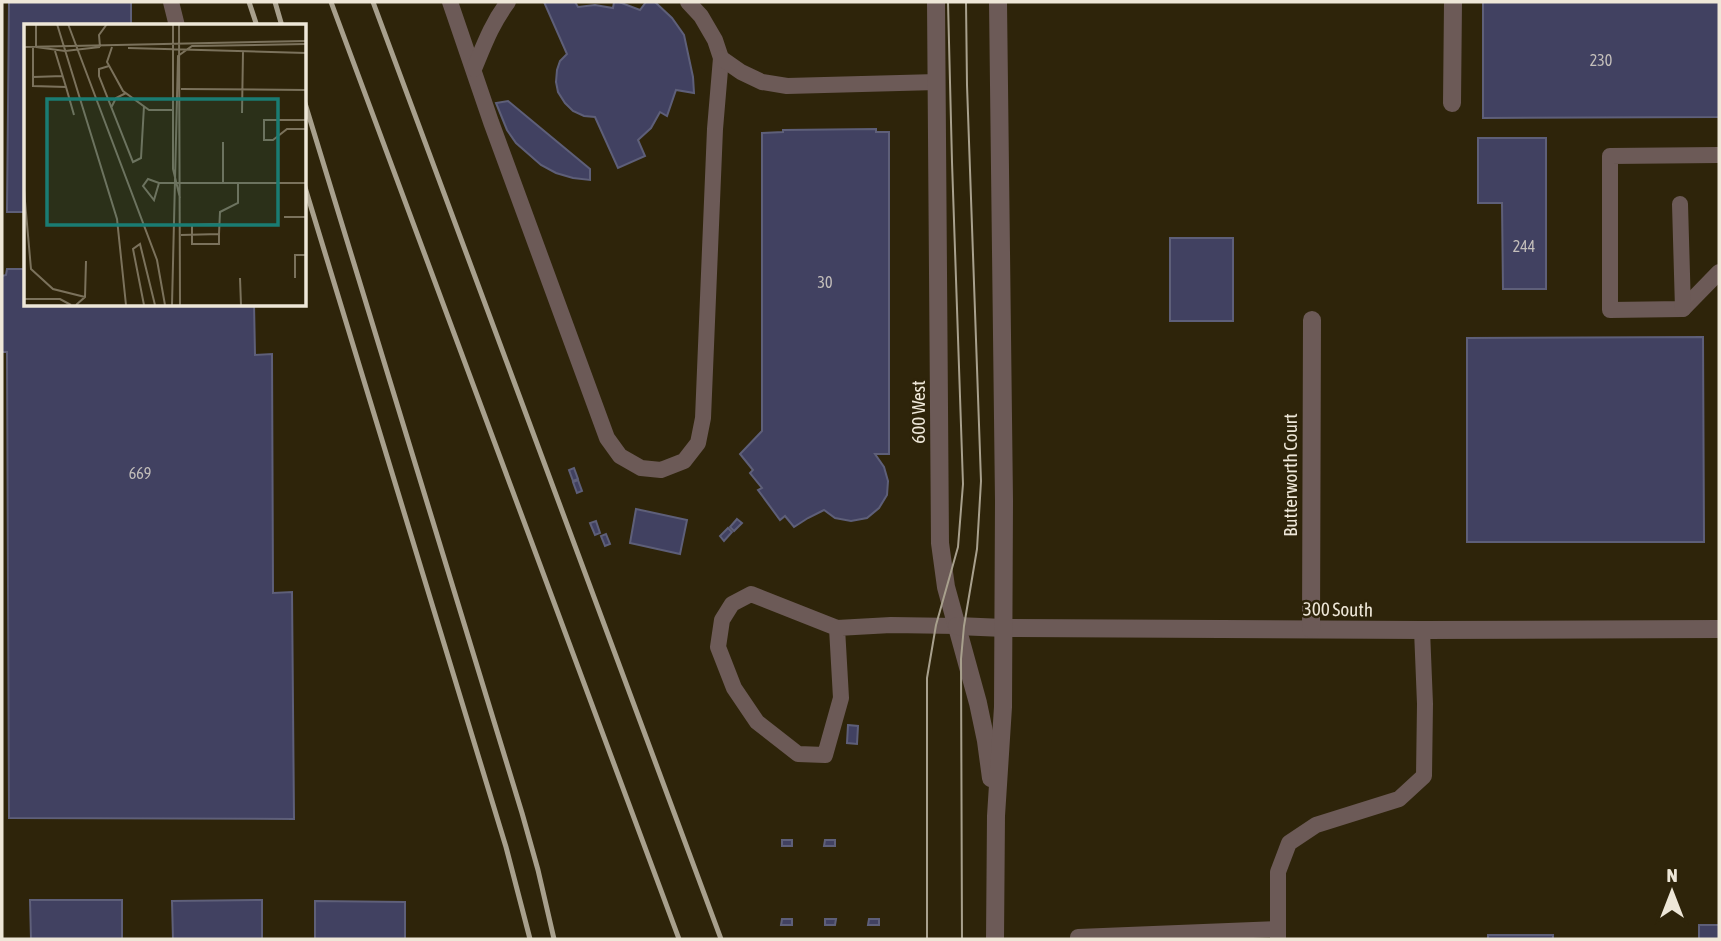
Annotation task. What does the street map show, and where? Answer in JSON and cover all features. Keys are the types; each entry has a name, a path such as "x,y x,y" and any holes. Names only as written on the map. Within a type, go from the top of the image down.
{"street":[{"name":"600 West","path":"936,2 940,526 946,587 966,655 986,741 996,816"},
{"name":"600 West","path":"995,939 996,816 1003,707 1004,628 998,2"},
{"path":"1452,103 1453,2"},
{"name":"Butterworth Court","path":"1311,629 1312,320"},
{"name":"300 South","path":"957,626 1422,630 1719,629"}],"lane":[{"path":"171,2 176,24"},
{"path":"450,2 607,438 620,456 641,468 661,470 684,461 698,443 703,418 715,129 721,58 715,40 701,16 688,2"},
{"path":"474,69 487,35 508,2"},
{"path":"721,58 762,82 786,86 937,82"},
{"path":"1719,155 1610,156 1610,310 1683,309 1719,272"},
{"path":"1680,204 1683,309"},
{"path":"837,628 841,698 825,755 798,754 757,722 734,688 718,647 722,620 732,604 751,594 837,628 957,626"},
{"path":"1078,939 1278,934 1278,872 1289,843 1316,825 1399,799 1423,776 1425,704 1422,630"}],"building":[{"path":"9,2 131,2 131,24 24,24 24,212 7,212"},
{"path":"544,2 575,2 578,7 595,5 613,8 614,2 619,2 640,10 646,2 655,2 672,18 684,35 694,93 676,90 667,116 660,112 651,128 638,140 645,156 618,168 595,117 573,111 565,103 558,92 556,82 560,61 567,54"},
{"path":"1483,2 1719,2 1719,117 1483,118"},
{"path":"508,101 590,169 590,180 556,173 541,165 516,143 507,130 496,103"},
{"path":"876,129 876,132 889,132 889,454 875,454 884,467 888,481 887,495 879,508 867,518 851,521 835,518 824,510 794,527 785,516 780,520 758,490 762,488 750,473 753,470 740,454 762,431 762,133 783,130"},
{"path":"1478,138 1546,138 1546,289 1503,289 1502,203 1478,203"},
{"path":"1170,238 1233,238 1233,321 1170,321"},
{"path":"7,269 24,269 24,306 254,306 255,355 272,354 273,593 292,592 294,819 9,818 7,352 2,352 2,276 6,275"},
{"path":"1703,337 1704,542 1467,542 1467,338"},
{"path":"574,468 578,479 573,481 569,470"},
{"path":"578,480 582,491 577,493 573,482"},
{"path":"636,509 687,520 680,554 630,543"},
{"path":"737,519 742,523 734,531 730,527"},
{"path":"596,521 600,533 595,535 590,523"},
{"path":"728,528 732,532 724,541 720,536"},
{"path":"606,534 610,544 605,546 601,536"},
{"path":"848,725 858,726 857,744 847,743"},
{"path":"782,840 792,840 792,846 782,846"},
{"path":"825,840 835,840 835,846 824,846"},
{"path":"30,900 122,900 122,939 31,939"},
{"path":"262,900 262,939 173,939 172,901"},
{"path":"315,901 405,902 405,939 315,939"},
{"path":"782,919 792,919 792,925 781,925"},
{"path":"825,919 836,919 835,925 825,925"},
{"path":"869,919 879,919 879,925 868,925"},
{"path":"1699,925 1719,925 1719,939 1699,939"},
{"path":"1488,935 1553,935 1553,939 1488,939"}],"tram line":[{"path":"927,939 927,678 936,625 958,547 963,484 948,2"},
{"path":"962,939 961,659 977,549 981,481 966,2"}],"railway":[{"path":"249,2 256,24"},
{"path":"275,2 281,24"},
{"path":"331,2 679,939"},
{"path":"373,2 721,939"},
{"path":"306,107 522,813 554,939"},
{"path":"306,191 506,847 530,939"}]}
